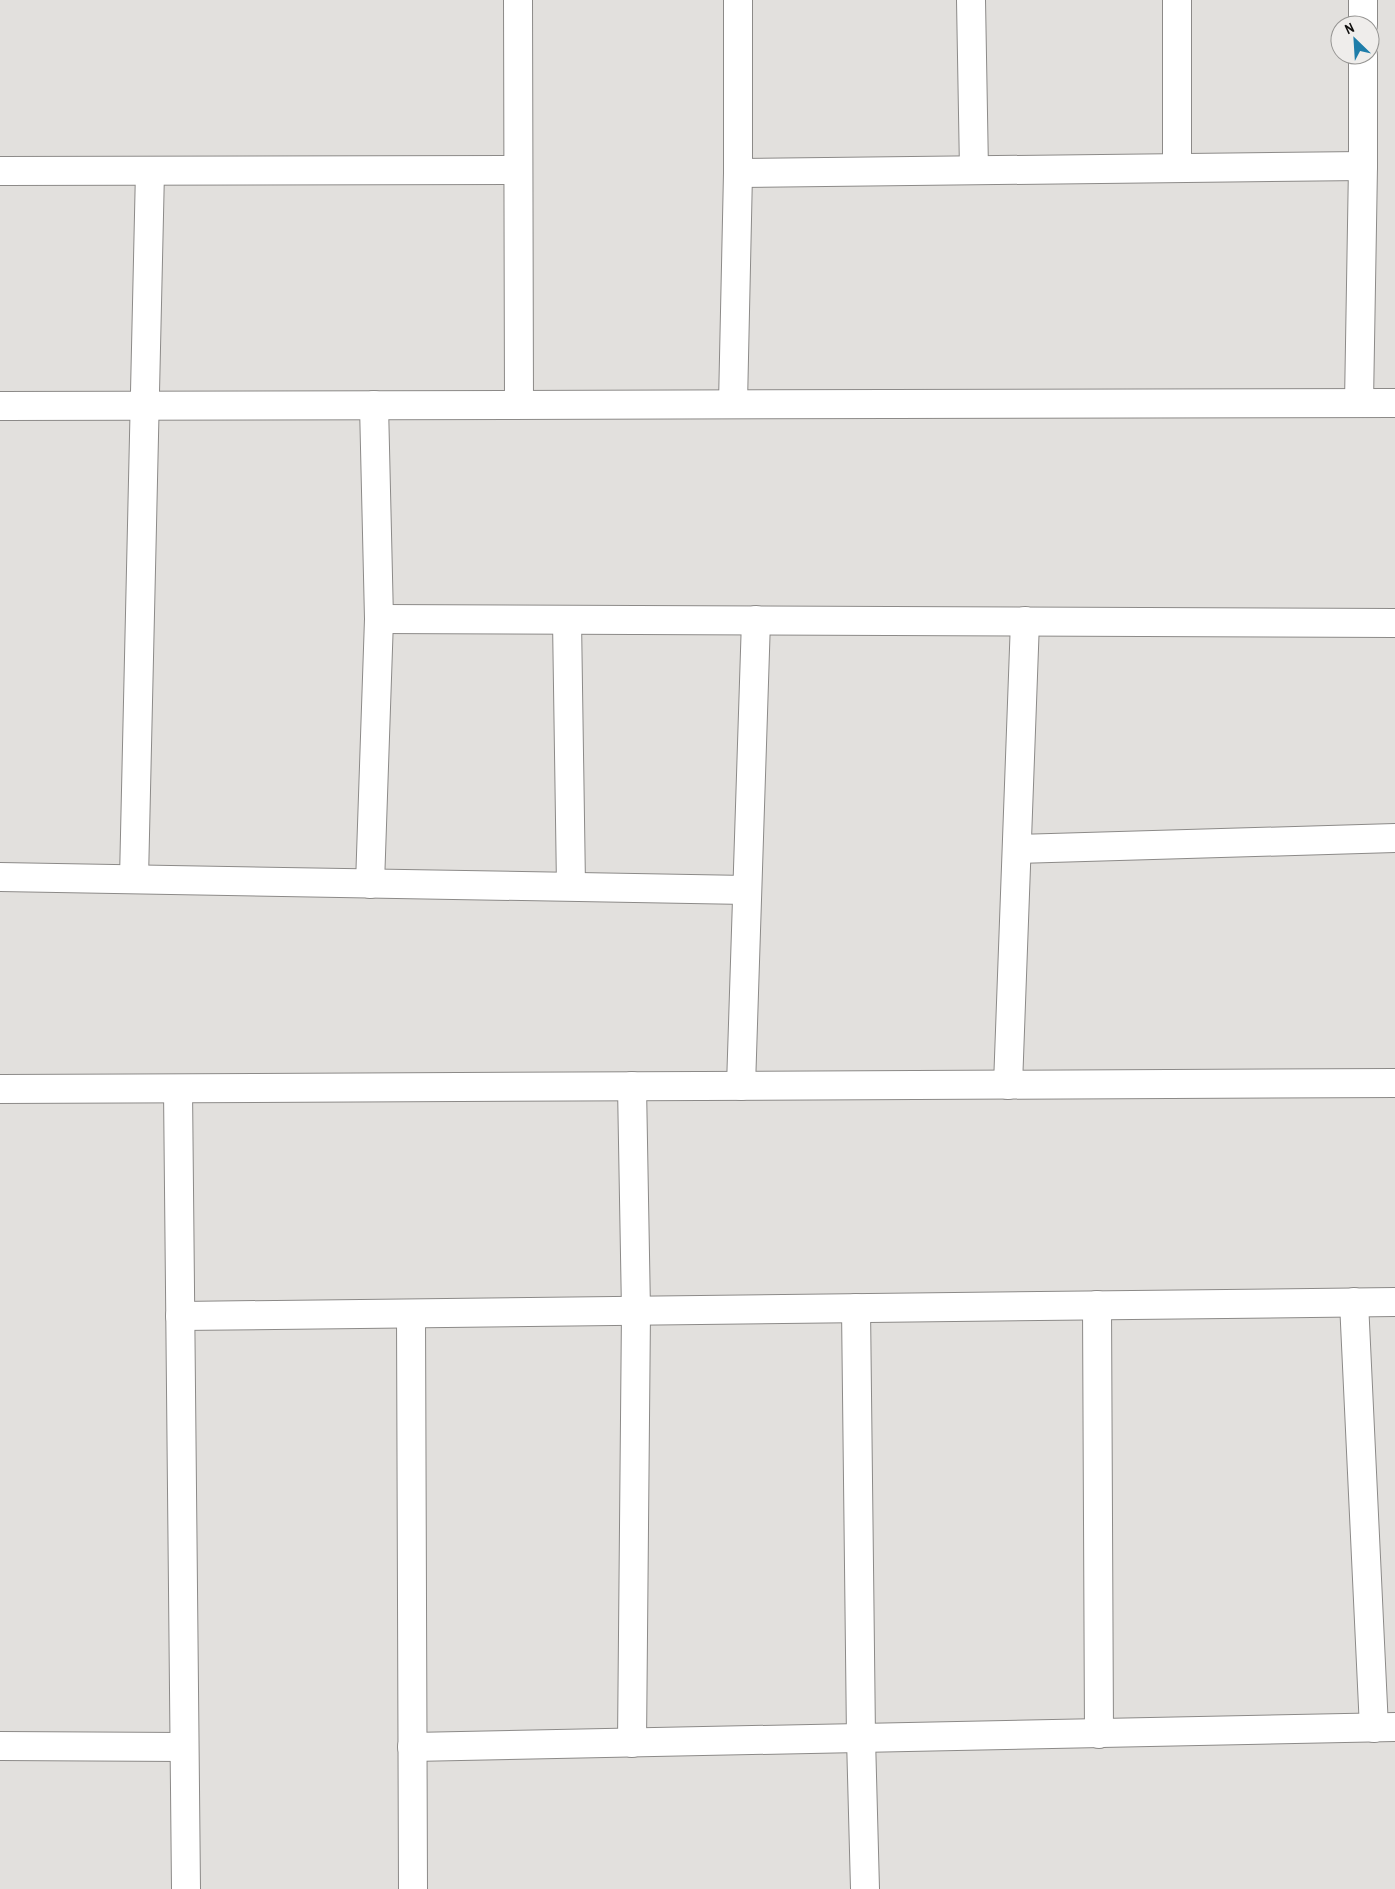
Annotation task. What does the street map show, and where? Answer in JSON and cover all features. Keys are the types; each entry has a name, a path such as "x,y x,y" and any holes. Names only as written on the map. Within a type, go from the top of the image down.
{"street":[{"path":"518,0 519,404"},
{"path":"733,404 738,174 738,0"},
{"path":"971,0 974,170"},
{"path":"1176,0 1177,168"},
{"path":"1363,0 1363,15"},
{"path":"1359,403 1364,166 1363,65"},
{"path":"738,174 1364,166"},
{"path":"0,171 518,170"},
{"path":"134,879 150,171"},
{"path":"0,406 1395,403"},
{"path":"370,884 379,619 374,405"},
{"path":"379,619 1395,623"},
{"path":"568,620 571,886"},
{"path":"741,1086 756,620"},
{"path":"1008,1085 1025,621"},
{"path":"1017,850 1395,838"},
{"path":"0,877 747,890"},
{"path":"0,1089 1395,1083"},
{"path":"632,1086 636,1311 632,1743"},
{"path":"178,1088 186,1889"},
{"path":"412,1747 1385,1728 1354,1302"},
{"path":"180,1316 1395,1302"},
{"path":"1097,1305 1099,1734"},
{"path":"856,1308 861,1738 865,1889"},
{"path":"411,1314 412,1889"},
{"path":"0,1746 184,1747"}]}
